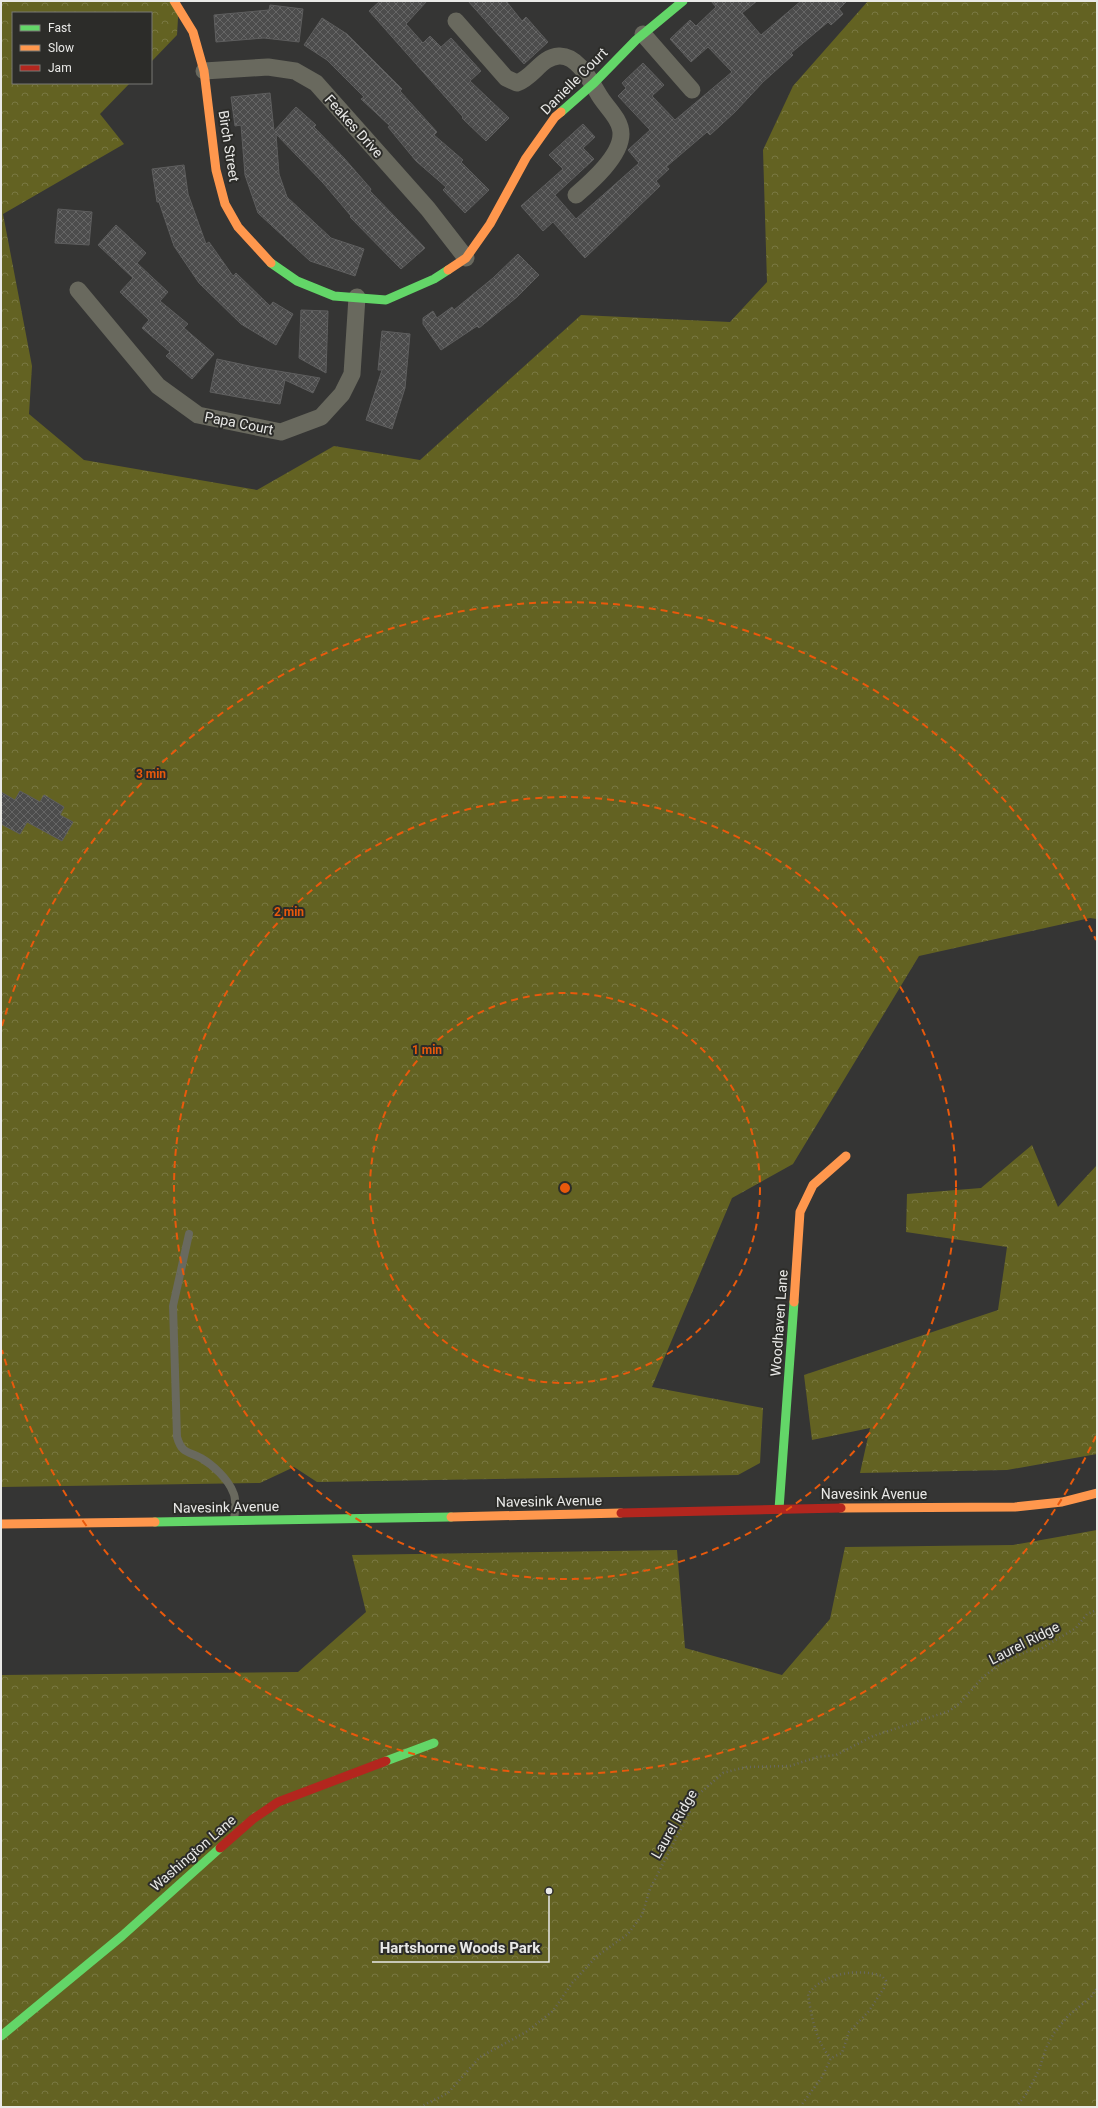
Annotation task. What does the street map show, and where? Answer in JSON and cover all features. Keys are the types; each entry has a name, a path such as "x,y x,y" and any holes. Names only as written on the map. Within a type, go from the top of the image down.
{"street":[{"name":"Birch Street","path":"174,1 193,32 204,71 216,170 225,204 238,227 268,261 297,281 334,296 386,300 434,279 466,258"},
{"name":"Danielle Court","path":"466,258 490,224 526,158 555,117 594,83 643,34 683,1"},
{"path":"456,21 506,78 517,83 526,80 549,58 562,56 575,62 594,83 599,95 618,122 621,135 618,146 610,160 597,176 576,195"},
{"path":"643,34 692,90"},
{"name":"Feakes Drive","path":"204,71 268,67 295,71 316,83 428,209 466,258"},
{"name":"Papa Court","path":"78,290 158,386 198,415 281,432 320,417 342,394 352,374 357,298"},
{"name":"Woodhaven Lane","path":"779,1509 800,1212 813,1185 846,1156"},
{"name":"Navesink Avenue","path":"1,1524 362,1519 779,1509 1015,1508 1062,1502 1097,1493"},
{"name":"Washington Lane","path":"1,2036 122,1936 253,1819 278,1802 434,1743"}],"lane":[{"path":"189,1234 173,1306 177,1437 180,1447 188,1454 201,1458 211,1465 234,1492 234,1520"}],"path":[{"name":"Laurel Ridge","path":"420,2107 448,2093 480,2057 526,2032 553,2011 572,1983 597,1956 628,1934 642,1914 650,1889 699,1794 723,1772 746,1767 790,1766 817,1758 836,1755 873,1736 949,1711 959,1704 983,1677 1002,1663 1026,1652 1042,1648 1076,1628 1087,1614 1097,1610"},
{"path":"800,2107 822,2077 831,2058 842,2053 849,2032 869,2011 884,1988 886,1981 882,1976 847,1972 814,1986 808,1994 816,2029 824,2051 831,2058"},
{"path":"1016,2107 1039,2070 1046,2048 1054,2034 1068,2016 1091,1997 1097,1988"}],"green space":[{"path":"1,1 179,1 177,35 152,61 152,12 12,12 12,84 129,84 100,114 124,144 3,214 32,366 29,414 84,460 257,490 334,446 420,460 581,315 730,322 767,282 763,150 793,86 868,1 1097,1 1097,919 1090,918 919,956 793,1164 732,1198 652,1387 763,1408 760,1463 738,1475 317,1482 294,1467 260,1483 1,1487"},
{"path":"1032,1145 1058,1207 1097,1165 1097,1454 1007,1470 860,1473 870,1428 812,1440 804,1375 998,1310 1007,1247 906,1232 907,1194 981,1188"},
{"path":"1097,1530 1097,2107 1,2107 1,1675 298,1672 366,1612 352,1555 677,1550 685,1648 782,1675 830,1619 845,1547 1013,1545"}],"building":[{"path":"380,1 427,1 406,24 423,43 430,36 441,47 451,38 481,71 470,81 509,118 486,141 462,118 463,117 369,11"},
{"path":"468,1 506,1 522,21 526,17 548,42 524,64"},
{"path":"711,1 757,1 742,13 761,35 801,1 847,1 839,9 843,14 831,25 828,22 791,53 793,55 763,82 735,112 710,135 707,132 666,167 669,169 656,181 660,186 585,258 553,222 543,231 521,206 563,169 549,155 583,124 595,137 583,148 594,159 555,195 576,219 639,163 628,150 650,130 618,96 626,88 622,83 643,63 664,85 652,96 675,120 732,72 708,47 691,62 670,39 690,20 696,26 716,7"},
{"path":"270,5 303,9 299,42 264,38 216,42 214,15 269,10"},
{"path":"322,18 347,34 402,89 400,91 437,132 434,135 463,160 461,162 489,190 465,213 443,190 446,187 416,161 388,127 390,126 361,99 364,97 327,60 304,45"},
{"path":"270,93 274,131 296,107 316,125 314,127 344,158 371,189 370,191 425,248 401,269 350,217 351,216 324,184 276,134 279,174 287,197 331,238 364,249 355,276 310,261 258,213 245,175 241,125 235,126 231,97"},
{"path":"184,165 188,194 206,244 209,242 233,276 236,273 270,306 273,302 293,314 276,345 241,324 199,283 174,246 159,202 157,202 152,169"},
{"path":"58,209 92,212 89,245 55,243"},
{"path":"116,225 146,253 137,263 168,292 160,301 188,324 184,328 214,354 192,379 166,356 170,352 142,328 149,320 120,292 133,278 98,245"},
{"path":"518,254 539,275 517,297 479,328 477,326 441,350 423,324 423,318 433,311 437,318 452,307 454,310 493,278"},
{"path":"301,310 328,311 326,373 299,358"},
{"path":"382,331 410,334 405,388 392,429 366,420 382,370 378,370"},
{"path":"217,359 320,378 313,393 285,380 280,404 210,392"},
{"path":"20,791 40,802 44,795 64,807 60,815 73,822 62,841 27,822 20,834 1,824 1,792 15,800"}],"traffic: fast":[{"path":"561,112 594,83 636,40 683,1"},
{"path":"271,263 297,281 334,296 386,300 434,279 448,270"},
{"path":"779,1509 794,1302"},
{"path":"155,1522 451,1517"},
{"path":"386,1761 434,1743"},
{"path":"1,2036 122,1936 220,1848"}],"traffic: slow":[{"path":"174,1 193,32 204,71 216,170 225,204 238,227 271,263"},
{"path":"448,270 466,258 490,224 526,158 555,117 561,112"},
{"path":"794,1302 800,1212 813,1185 846,1156"},
{"path":"841,1508 1015,1507 1062,1502 1097,1493"},
{"path":"451,1517 621,1513"},
{"path":"1,1524 155,1522"}],"traffic: jam":[{"path":"621,1513 841,1508"},
{"path":"220,1848 253,1819 278,1802 386,1761"}],"place":[{"name":"Hartshorne Woods Park","path":"549,1891"}]}
